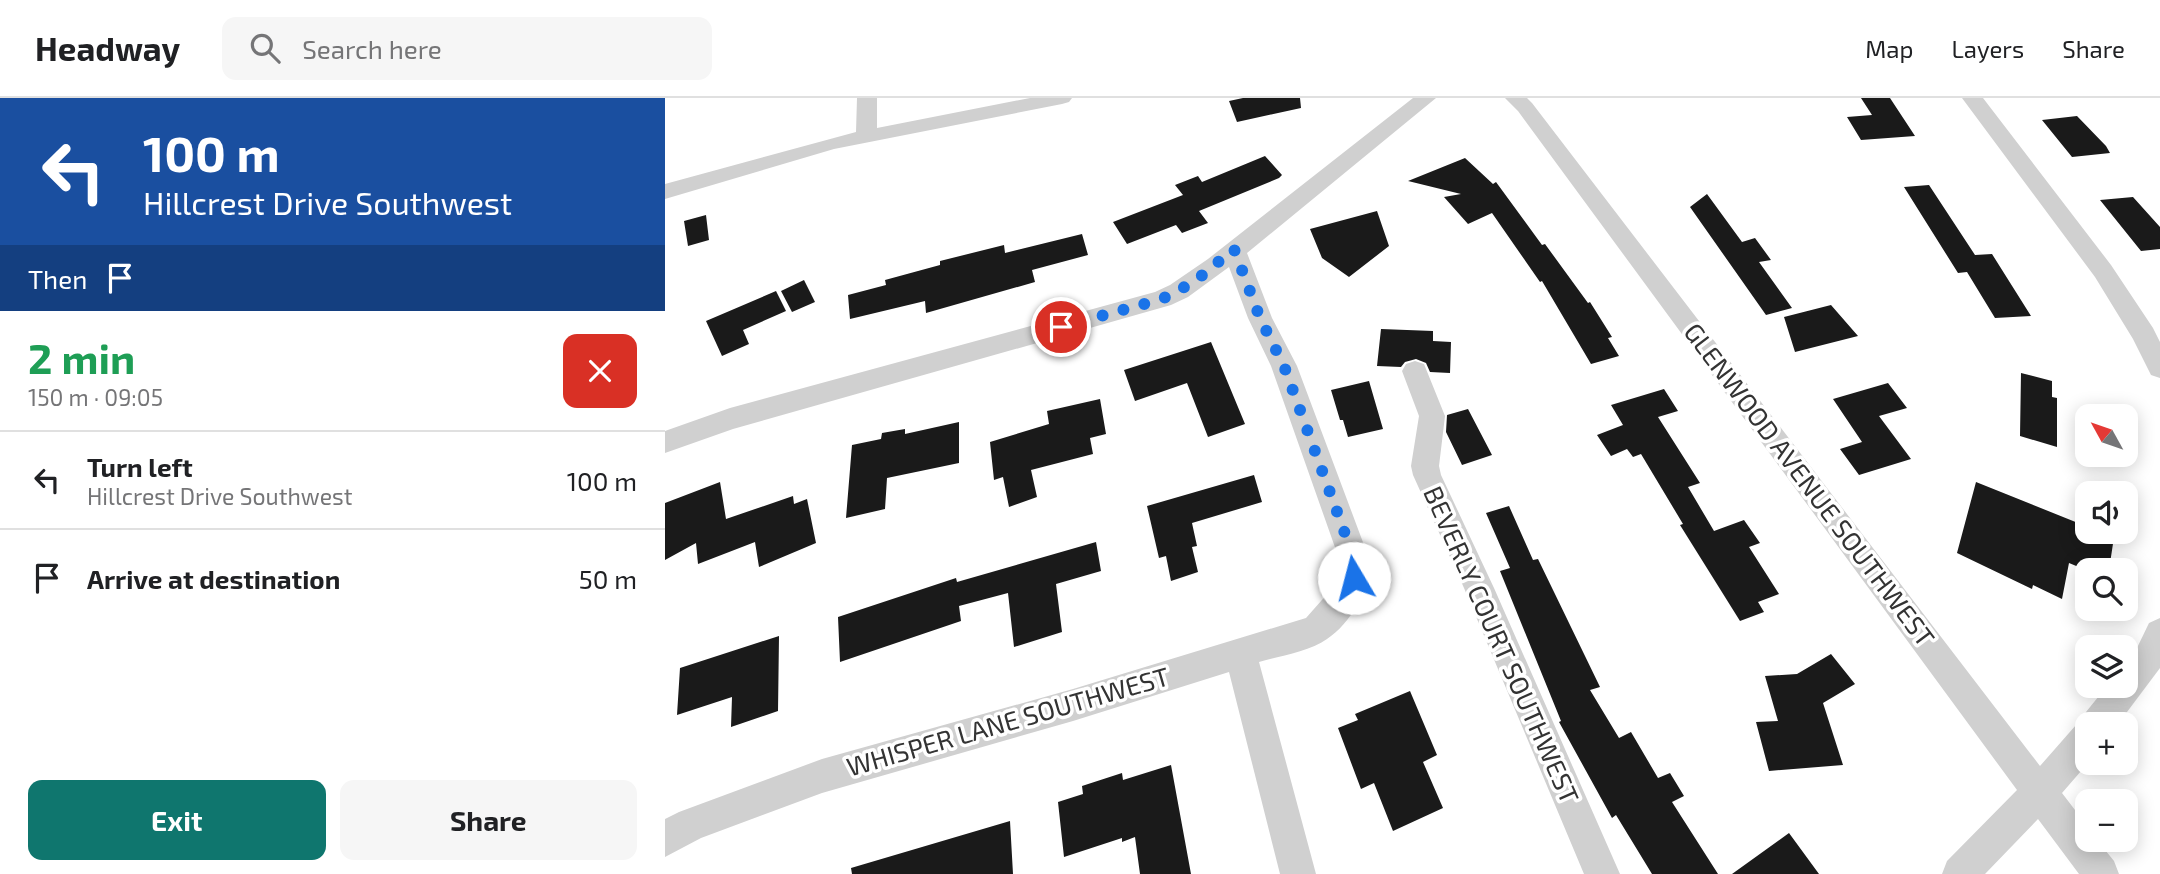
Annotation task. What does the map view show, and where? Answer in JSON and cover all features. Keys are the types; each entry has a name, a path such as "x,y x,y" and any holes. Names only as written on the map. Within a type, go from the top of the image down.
{"street":[{"path":"866,136 867,98"},
{"path":"665,442 730,419 1162,299 1194,282 1426,98"},
{"name":"GLENWOOD AVENUE SOUTHWEST","path":"1515,98 1525,107 2101,874"},
{"path":"1972,98 2103,271 2139,326 2160,368"},
{"path":"665,192 832,143 1053,99"},
{"name":"WHISPER LANE SOUTHWEST","path":"665,839 691,824 822,776 1241,655 1315,630 1335,612 1354,578 1352,553 1284,366 1260,318 1234,249"},
{"name":"BEVERLY COURT SOUTHWEST","path":"1415,371 1432,416 1427,475 1479,588 1602,874"},
{"path":"2107,712 2147,661 2160,633"},
{"path":"1241,655 1298,874"},
{"path":"1960,874 2075,752"}],"building":[{"path":"1243,98 1300,98 1301,108 1237,122 1229,101"},
{"path":"1861,98 1890,98 1915,136 1861,140 1847,117 1872,115"},
{"path":"2077,116 2110,153 2072,157 2042,120"},
{"path":"1265,156 1282,175 1199,211 1208,223 1182,233 1176,225 1127,244 1113,222 1183,195 1175,185 1198,176 1202,182"},
{"path":"1465,158 1493,184 1496,182 1542,245 1545,244 1588,303 1590,302 1612,337 1608,338 1619,356 1591,364 1542,281 1540,282 1492,213 1468,224 1444,197 1461,194 1408,181"},
{"path":"1929,185 1975,255 1992,254 2031,316 1995,318 1967,272 1958,273 1904,187"},
{"path":"1707,194 1742,242 1755,238 1771,260 1759,262 1792,308 1766,315 1690,207"},
{"path":"2133,197 2160,227 2160,249 2141,251 2100,200"},
{"path":"1377,211 1389,246 1349,277 1322,258 1310,229"},
{"path":"706,215 709,240 688,246 684,221"},
{"path":"1082,234 1088,255 1032,270 1035,282 926,313 925,301 850,319 848,295 886,285 885,280 940,265 940,261 1004,245 1005,253"},
{"path":"804,280 815,302 792,312 781,291"},
{"path":"776,291 786,311 743,330 749,344 722,356 706,321"},
{"path":"1831,305 1858,336 1795,352 1784,317"},
{"path":"1381,329 1433,331 1433,341 1451,342 1450,373 1430,372 1426,363 1416,359 1405,362 1401,367 1377,366"},
{"path":"1211,342 1245,424 1208,437 1187,383 1135,401 1124,370"},
{"path":"2021,373 2052,381 2052,397 2057,398 2057,447 2020,436"},
{"path":"1369,381 1383,429 1348,437 1331,390"},
{"path":"1888,383 1907,408 1879,416 1911,459 1859,475 1840,449 1862,442 1833,399"},
{"path":"1664,389 1678,411 1658,417 1700,483 1688,487 1714,531 1744,520 1760,543 1749,547 1779,594 1758,602 1764,612 1740,621 1680,525 1683,524 1641,454 1633,457 1627,449 1611,456 1597,435 1623,425 1611,405"},
{"path":"1100,399 1106,434 1090,438 1093,454 1031,470 1037,497 1009,507 1003,477 994,480 990,442 1049,424 1047,411"},
{"path":"1468,409 1492,455 1462,465 1446,432 1447,415"},
{"path":"959,422 959,463 887,478 885,509 846,518 852,445 881,439 882,433 905,429 905,434"},
{"path":"1254,475 1262,502 1192,523 1197,546 1192,547 1198,572 1171,581 1166,556 1159,558 1147,506"},
{"path":"720,482 726,519 793,496 794,504 807,499 816,543 759,567 755,542 698,564 696,543 665,560 665,503"},
{"path":"1976,482 2075,522 2075,544 2113,544 2111,558 2075,558 2075,565 2069,563 2062,599 2033,585 2032,589 1957,553"},
{"path":"1509,506 1533,560 1538,559 1600,687 1590,690 1619,738 1631,732 1658,778 1670,773 1684,796 1672,802 1718,874 1652,874 1616,815 1612,818 1559,722 1561,721 1500,571 1510,568 1486,513"},
{"path":"1096,542 1101,571 1056,584 1062,632 1014,647 1008,593 959,606 961,621 840,662 838,617 956,578 957,582"},
{"path":"779,636 778,711 731,727 732,697 677,715 680,668"},
{"path":"1831,654 1855,684 1823,703 1843,765 1769,771 1756,722 1778,721 1765,676 1797,674"},
{"path":"1410,691 1437,755 1423,762 1443,808 1393,831 1374,783 1361,789 1338,728 1358,720 1355,714"},
{"path":"1171,765 1191,874 1140,874 1135,837 1122,842 1122,838 1064,857 1058,802 1083,794 1082,786 1122,773 1123,780"},
{"path":"1010,821 1013,874 852,874 851,868"},
{"path":"1789,833 1819,874 1732,874"}],"route":[{"path":"1061,327 1162,299 1194,282 1234,249 1260,318 1284,366 1352,553 1354,578"}]}
